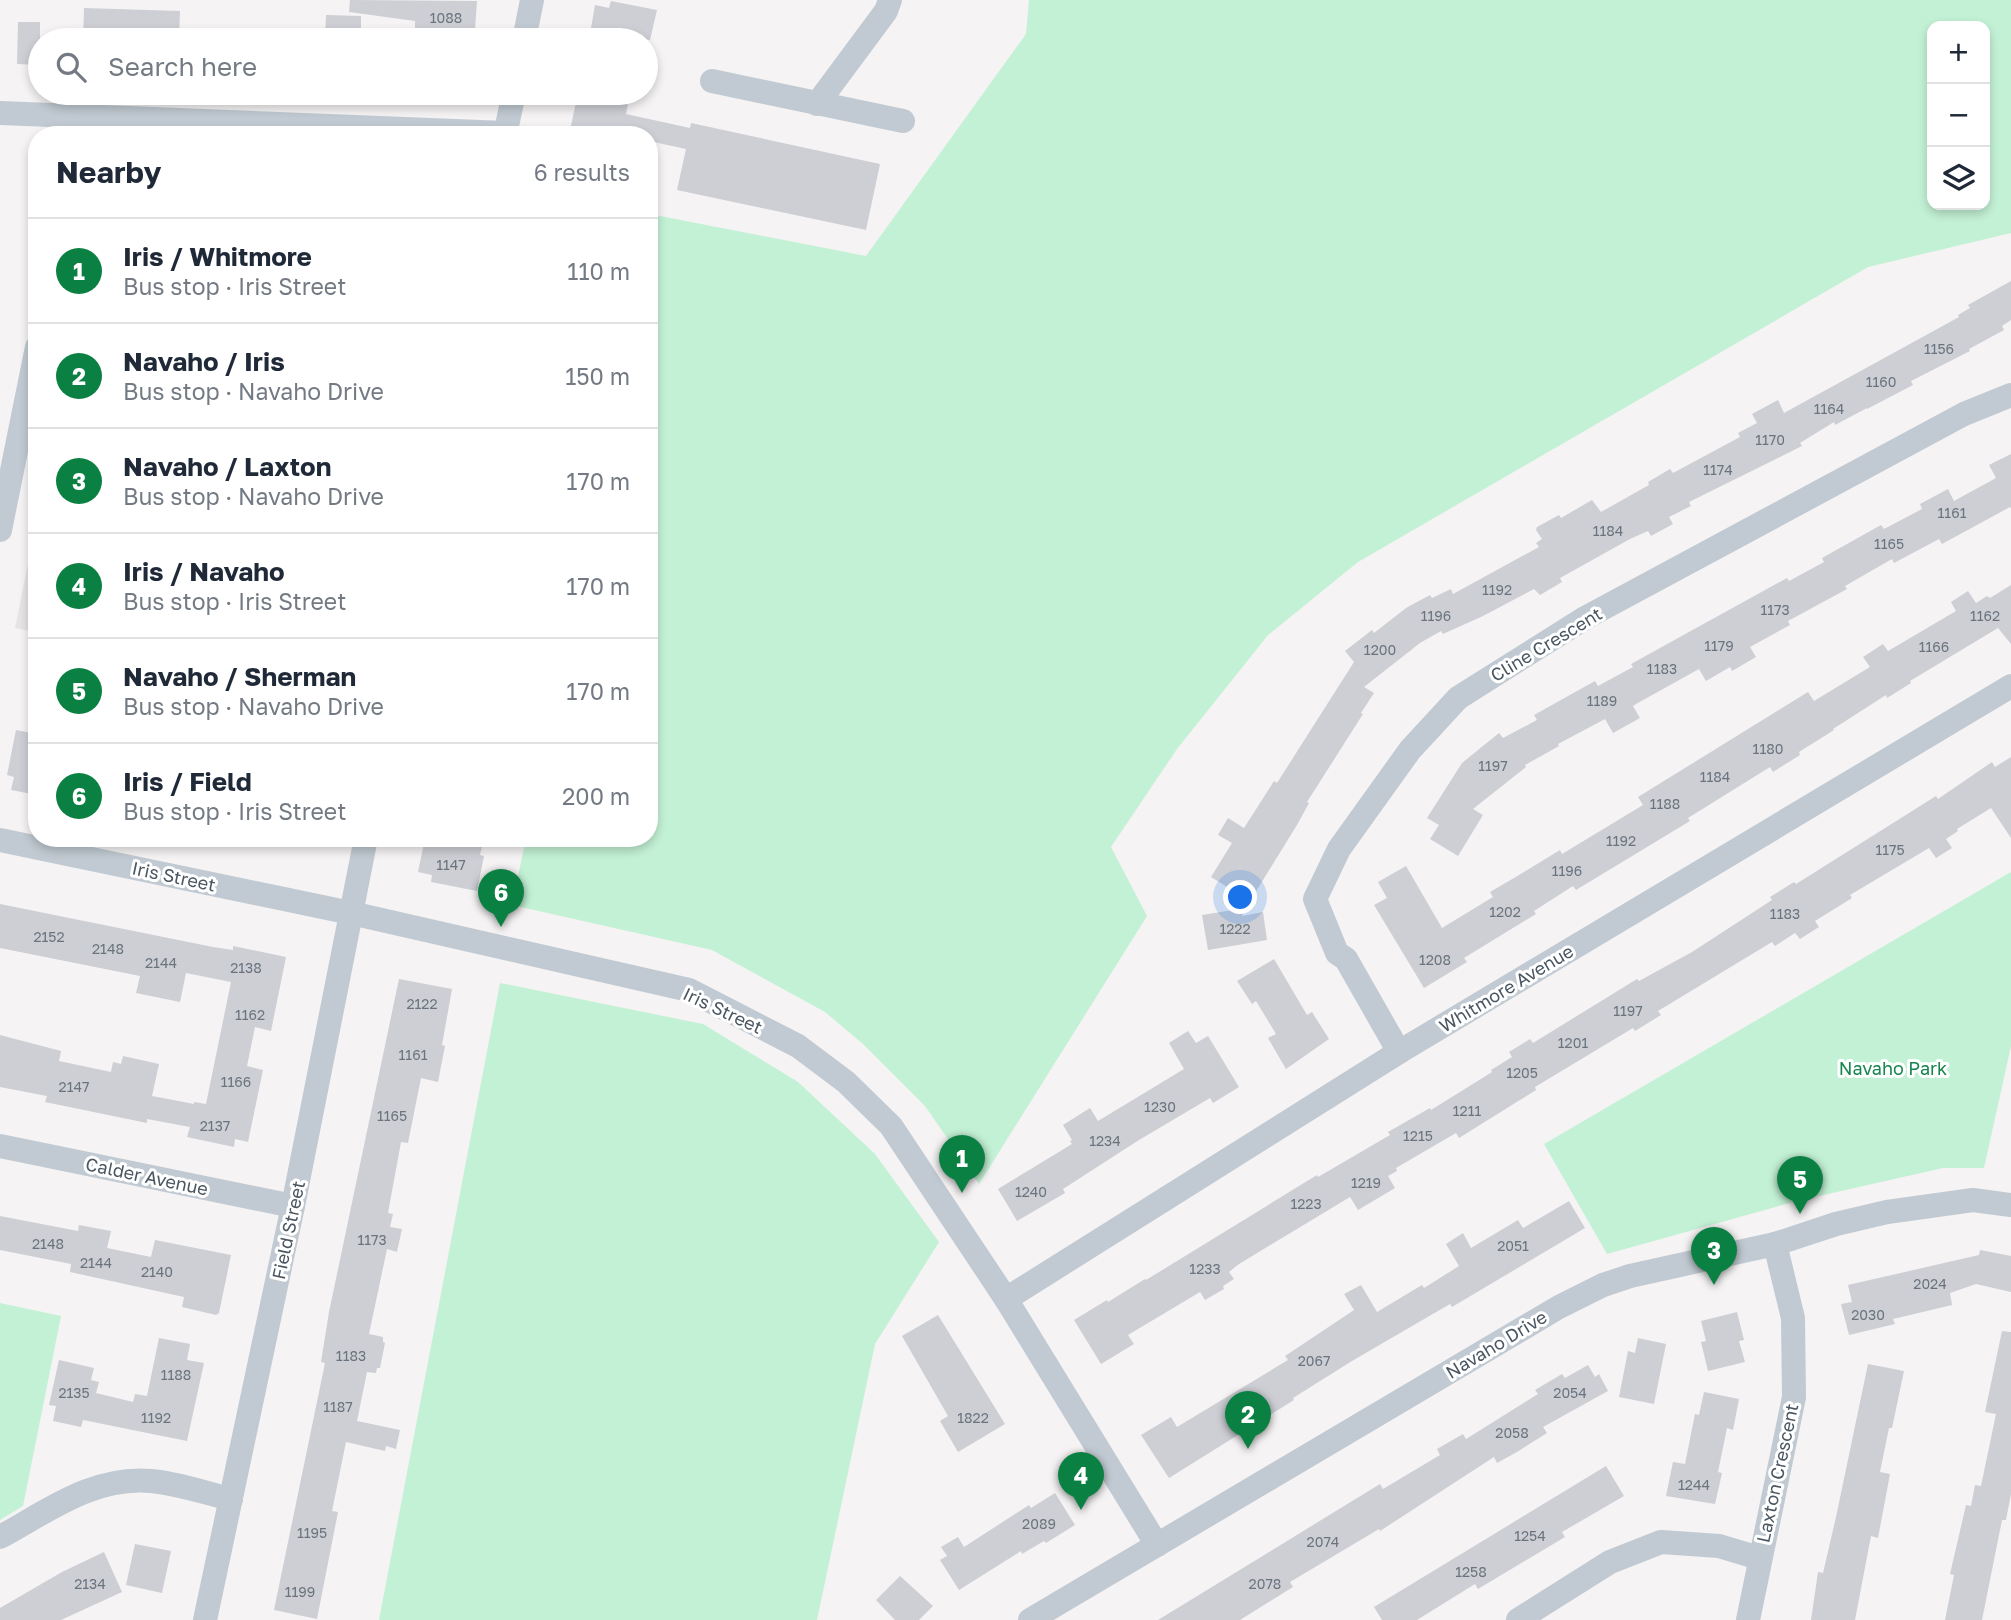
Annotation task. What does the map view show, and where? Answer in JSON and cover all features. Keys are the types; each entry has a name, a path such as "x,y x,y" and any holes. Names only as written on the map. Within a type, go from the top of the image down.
{"street":[{"path":"527,28 533,0"},
{"path":"817,104 886,12 890,0"},
{"path":"712,81 903,121"},
{"path":"508,126 512,105"},
{"path":"0,113 81,126"},
{"path":"0,530 28,392"},
{"name":"Cline Crescent","path":"1399,1052 1346,959 1337,953 1315,899 1347,838 1410,750 1458,698 1585,618 1964,414 2011,395"},
{"name":"Whitmore Avenue","path":"1006,1299 1399,1052 2011,686"},
{"name":"Iris Street","path":"0,840 28,846"},
{"name":"Iris Street","path":"34,847 351,913 688,990 798,1046 846,1082 891,1126 1006,1299 1157,1545"},
{"name":"Field Street","path":"205,1620 293,1206 364,847"},
{"name":"Calder Avenue","path":"0,1146 293,1206"},
{"name":"Navaho Drive","path":"1030,1620 1547,1314 1603,1285 1630,1276 1775,1244 1836,1224 1887,1212 1973,1200 2011,1205"},
{"name":"Laxton Crescent","path":"1748,1620 1794,1397 1793,1318 1775,1244"},
{"path":"0,1537 86,1489 122,1481 152,1481 231,1499"},
{"path":"1518,1620 1610,1562 1661,1542 1719,1546 1759,1558"}],"shaded area":[{"path":"28,564 28,630 15,628"}],"green space":[{"path":"1029,0 2011,0 2011,233 1868,267 1358,562 1268,635 1177,749 1111,847 1147,916 979,1184 925,1106 863,1044 825,1012 712,950 512,905 524,847 658,847 658,216 866,256 1026,34"},
{"name":"Navaho Park","path":"2011,872 2011,1046 1984,1168 1943,1168 1797,1201 1607,1254 1544,1144"},
{"path":"500,983 703,1024 798,1082 875,1154 939,1242 875,1344 817,1620 379,1620"},
{"path":"0,1303 61,1316 23,1506 0,1520"}],"building":[{"path":"350,0 477,1 475,28 415,28 415,21 349,12"},
{"path":"611,1 657,10 653,28 591,28 595,5 609,8"},
{"path":"84,8 180,11 179,28 83,28"},
{"path":"326,15 361,16 361,28 325,28"},
{"path":"18,22 40,22 40,28 28,28 28,64 17,64"},
{"path":"575,105 628,105 626,114 690,128 691,123 880,164 866,230 677,190 686,149 658,143 658,126 571,126"},
{"path":"2011,281 2011,320 2002,326 2004,330 1969,349 1970,351 1911,381 1913,385 1835,425 1834,422 1800,443 1802,446 1689,502 1691,506 1669,517 1673,524 1651,536 1648,531 1630,539 1560,578 1562,582 1540,595 1534,589 1483,616 1443,634 1441,631 1420,643 1364,687 1374,693 1361,713 1363,714 1307,802 1309,803 1297,825 1250,901 1211,877 1232,843 1218,835 1228,818 1244,828 1274,781 1277,783 1354,662 1345,651 1372,630 1374,633 1406,608 1430,595 1432,598 1451,589 1453,594 1539,547 1536,543 1542,539 1537,527 1559,515 1561,518 1592,500 1601,512 1649,485 1648,482 1670,469 1673,473 1740,437 1738,433 1757,423 1752,414 1778,400 1784,413 1959,317 1958,315 1970,308 1968,305"},
{"path":"2011,454 2011,508 1942,544 1939,539 1894,563 1892,559 1845,586 1847,589 1788,621 1790,625 1750,647 1756,657 1732,671 1730,667 1706,681 1699,669 1636,704 1633,706 1640,718 1613,733 1605,719 1558,744 1559,746 1525,765 1526,767 1473,809 1483,815 1458,856 1430,839 1439,825 1427,818 1462,763 1499,733 1503,738 1537,720 1534,715 1595,681 1598,686 1633,667 1631,664 1787,578 1789,581 1824,562 1822,558 1881,525 1884,529 1922,509 1920,504 1948,489 1954,501 1996,478 1989,465"},
{"path":"2011,585 2011,644 1998,628 1910,681 1911,683 1887,698 1886,695 1773,772 1770,767 1688,818 1690,821 1576,890 1573,886 1534,911 1536,914 1464,958 1467,962 1424,988 1374,905 1387,898 1378,882 1406,866 1442,928 1493,897 1490,892 1560,850 1562,854 1643,805 1638,797 1808,692 1814,701 1870,667 1863,657 1883,644 1888,651 1956,611 1951,602 1968,591 1976,603"},
{"path":"16,730 28,732 28,793 11,790 14,777 7,775"},
{"path":"2011,757 2011,838 1991,808 1946,839 1952,848 1936,858 1929,848 1850,895 1852,898 1815,921 1819,927 1800,939 1795,933 1775,946 1772,942 1658,1011 1661,1015 1635,1031 1633,1028 1535,1087 1536,1090 1459,1138 1456,1133 1396,1168 1397,1171 1388,1176 1395,1188 1358,1210 1350,1197 1239,1264 1229,1272 1234,1279 1223,1286 1224,1289 1205,1300 1200,1292 1128,1335 1134,1344 1101,1364 1074,1320 1146,1280 1317,1175 1318,1177 1390,1135 1388,1132 1430,1108 1431,1110 1492,1072 1491,1070 1512,1057 1509,1052 1530,1039 1533,1043 1637,979 1639,981 1692,952 1772,900 1770,897 1794,882 1796,884 1936,796 1938,799 1992,762 1995,767"},
{"path":"423,847 482,847 480,855 484,856 477,891 431,882 432,875 418,872"},
{"path":"0,904 213,947 233,950 233,946 286,957 271,1031 255,1027 247,1066 263,1070 248,1142 235,1139 234,1147 187,1137 190,1127 147,1119 147,1123 45,1102 47,1096 0,1087 0,1035 61,1051 59,1061 111,1072 113,1062 121,1064 123,1056 159,1064 152,1096 206,1104 231,982 186,973 180,1002 136,993 140,976 0,948"},
{"path":"1246,908 1242,916 1263,912 1267,940 1208,950 1202,915"},
{"path":"1274,959 1307,1015 1312,1012 1329,1039 1286,1069 1268,1038 1276,1034 1256,1001 1252,1004 1237,981"},
{"path":"399,979 452,989 438,1082 421,1078 408,1143 401,1142 388,1213 393,1214 390,1227 402,1229 397,1252 387,1249 369,1334 383,1337 385,1343 380,1368 377,1368 376,1373 367,1372 357,1421 400,1430 396,1449 386,1446 385,1451 346,1442 332,1511 338,1512 317,1619 274,1610 325,1363 321,1362 329,1312"},
{"path":"1188,1031 1196,1043 1208,1036 1239,1087 1213,1103 1210,1098 1139,1140 1063,1189 1065,1193 1017,1221 998,1189 1072,1144 1063,1125 1090,1108 1098,1121 1184,1069 1169,1043"},
{"path":"1569,1201 1585,1228 1452,1307 1450,1304 1352,1361 1169,1478 1141,1435 1171,1417 1177,1427 1288,1360 1285,1356 1354,1310 1344,1294 1361,1285 1377,1312 1459,1266 1446,1244 1463,1233 1471,1248 1518,1220 1523,1228"},
{"path":"0,1216 78,1231 79,1225 111,1231 107,1248 151,1257 155,1240 231,1255 219,1313 216,1315 182,1307 184,1297 70,1272 71,1264 0,1250"},
{"path":"1980,1250 2011,1256 2011,1292 1976,1284 1950,1293 1952,1305 1893,1319 1895,1324 1849,1335 1841,1304 1852,1302 1848,1285 1979,1255"},
{"path":"1737,1312 1744,1340 1739,1341 1745,1362 1708,1371 1701,1342 1706,1341 1701,1321"},
{"path":"938,1315 1005,1424 958,1452 940,1421 948,1416 902,1336"},
{"path":"2002,1331 2011,1332 2011,1494 2006,1520 2002,1520 1982,1620 1945,1620 1954,1575 1950,1574 1966,1505 1971,1506 1975,1485 1981,1486 1996,1414 1985,1412"},
{"path":"159,1338 190,1344 187,1360 204,1363 187,1441 83,1420 81,1427 53,1421 56,1406 49,1405 59,1360 94,1368 91,1380 99,1382 96,1393 133,1402 135,1394 147,1396"},
{"path":"1638,1338 1666,1344 1654,1404 1619,1397 1628,1351 1635,1353"},
{"path":"1868,1364 1904,1371 1880,1472 1890,1474 1878,1538 1871,1536 1855,1620 1811,1620 1818,1572 1823,1573"},
{"path":"1588,1365 1595,1377 1599,1374 1608,1391 1543,1427 1547,1433 1517,1452 1497,1463 1494,1457 1380,1531 1379,1529 1290,1582 1293,1587 1240,1620 1158,1620 1380,1484 1383,1489 1440,1455 1437,1449 1463,1434 1466,1439 1538,1394 1535,1390 1562,1374 1565,1378"},
{"path":"1704,1392 1739,1399 1733,1430 1727,1428 1715,1504 1666,1496 1673,1462 1685,1464 1695,1414 1699,1415"},
{"path":"1606,1466 1624,1496 1562,1532 1565,1537 1478,1589 1475,1584 1417,1620 1382,1620 1374,1607"},
{"path":"1055,1493 1075,1525 1046,1543 1044,1541 1022,1554 1021,1551 959,1590 940,1560 947,1556 941,1547 958,1537 964,1547 1029,1505 1031,1508"},
{"path":"135,1544 171,1551 162,1593 126,1585"},
{"path":"104,1552 122,1592 61,1620 0,1620 0,1608 62,1572"},
{"path":"900,1576 933,1606 919,1620 895,1620 876,1600"}],"place":[{"name":"Iris / Field","path":"501,927"},
{"name":"Iris / Whitmore","path":"962,1193"},
{"name":"Navaho / Sherman","path":"1800,1214"},
{"name":"Navaho / Laxton","path":"1714,1285"},
{"name":"Navaho / Iris","path":"1248,1449"},
{"name":"Iris / Navaho","path":"1081,1510"}]}
